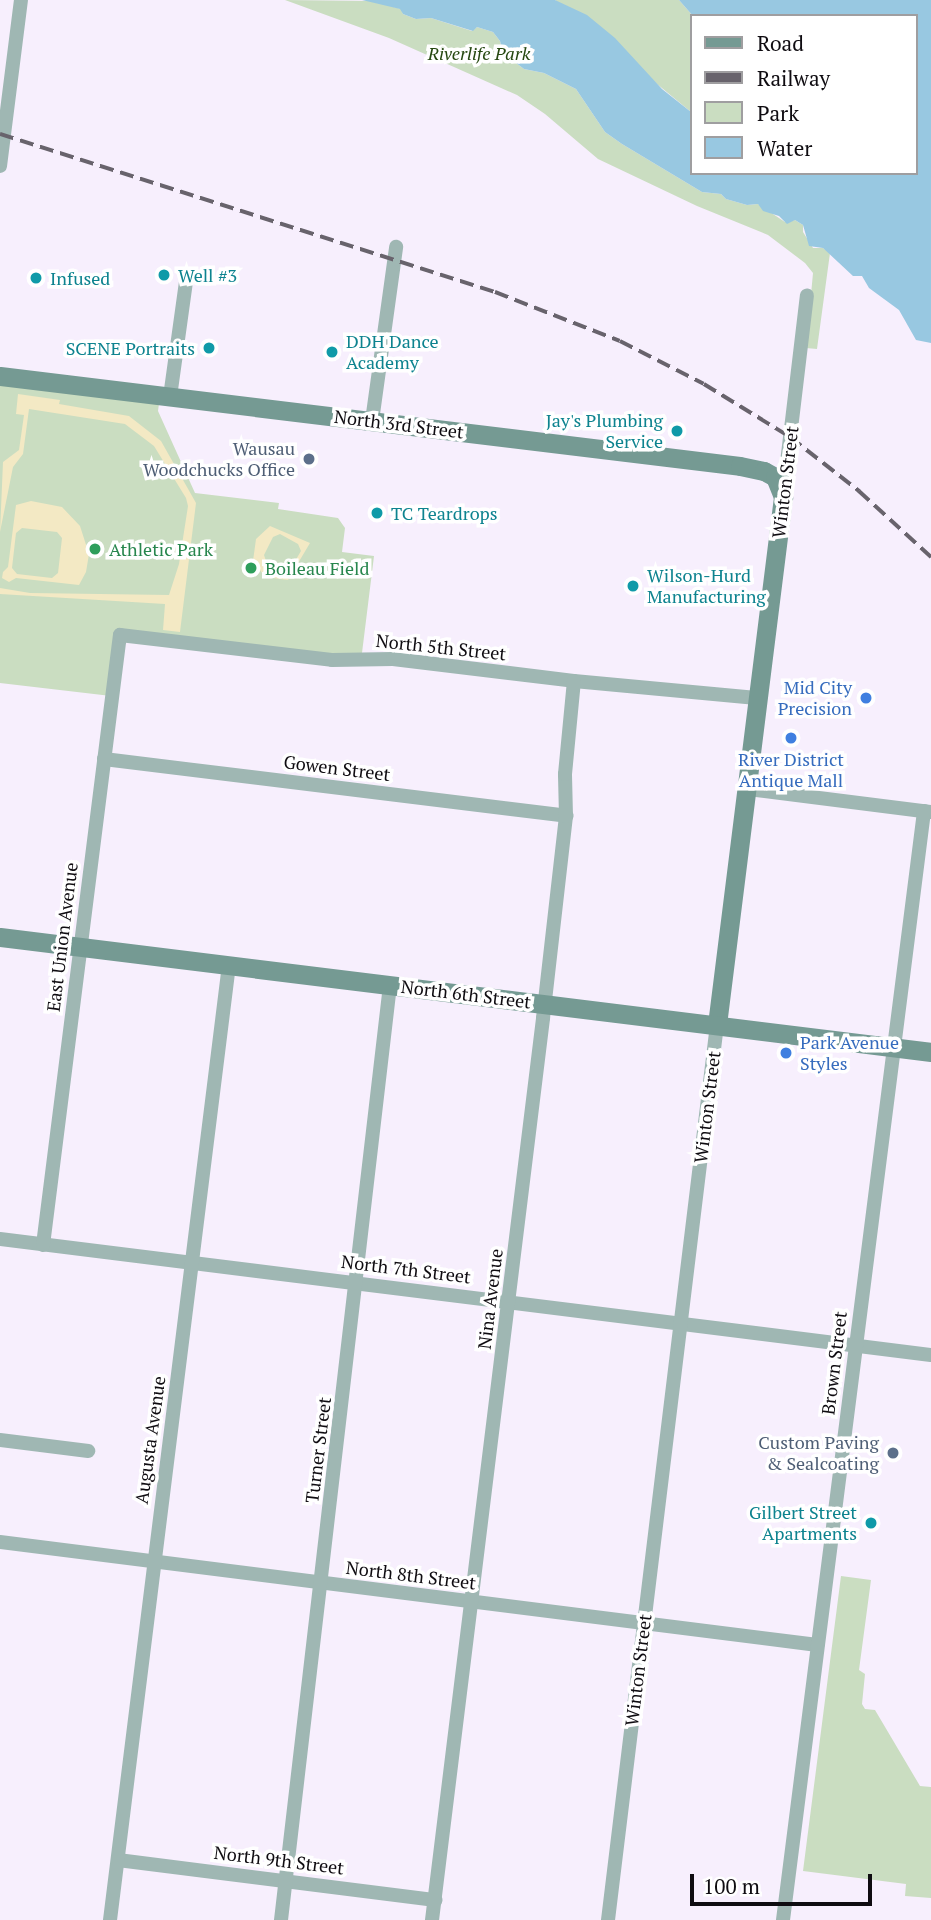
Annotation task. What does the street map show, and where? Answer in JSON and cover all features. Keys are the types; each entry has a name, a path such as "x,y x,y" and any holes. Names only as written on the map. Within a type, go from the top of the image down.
{"street":[{"path":"0,166 21,0"},
{"path":"372,421 396,247"},
{"path":"170,397 186,282"},
{"name":"Winton Street","path":"608,1920 807,295"},
{"name":"North 3rd Street","path":"0,376 759,470 775,477 783,497"},
{"name":"North 5th Street","path":"120,635 332,660 393,659 573,681 759,698"},
{"name":"East Union Avenue","path":"43,1245 120,635"},
{"name":"Nina Avenue","path":"432,1920 545,1004 566,816 565,774 573,681"},
{"name":"Gowen Street","path":"104,759 566,816"},
{"path":"748,789 927,811"},
{"name":"Brown Street","path":"783,1920 892,1047 927,811"},
{"name":"North 6th Street","path":"0,937 931,1052"},
{"name":"Augusta Avenue","path":"110,1920 229,964"},
{"name":"Turner Street","path":"281,1920 323,1583 390,985"},
{"name":"North 7th Street","path":"0,1240 931,1354"},
{"path":"0,1440 88,1451"},
{"name":"North 8th Street","path":"0,1542 818,1645"},
{"name":"North 9th Street","path":"118,1860 435,1900"}],"green space":[{"name":"Riverlife Park","path":"285,0 372,1 401,9 403,14 416,19 431,18 472,31 477,27 493,32 500,41 503,53 524,69 544,73 576,89 605,132 622,144 702,192 721,194 726,199 747,205 758,204 785,222 795,220 803,225 803,232 813,248 823,248 830,253 817,349 806,348 813,273 805,263 768,235 697,206 598,159 545,114 517,95 389,38"},
{"path":"555,0 679,0 691,14 690,111"},
{"path":"0,377 160,396 158,411 195,493 279,503 278,509 338,518 345,528 342,552 374,556 361,661 119,633 111,696 0,683"},
{"path":"841,1576 871,1580 859,1670 865,1674 862,1704 865,1709 875,1710 920,1786 931,1787 931,1898 905,1896 906,1884 803,1871"}],"sand":[{"path":"18,394 60,400 59,404 129,416 161,441 196,503 180,632 163,630 165,604 0,594 0,588 30,593 169,595 179,564 188,506 186,498 154,446 125,424 29,409 23,454 13,467 0,532 3,462 19,450 24,415 16,414"},
{"path":"31,501 62,507 80,526 89,554 86,572 79,585 16,578 9,582 2,578 8,567 16,505","holes":["22,528 57,532 62,538 58,573 52,578 17,574 12,568 16,533"]},
{"path":"270,526 310,543 288,580 265,577 253,561 256,539","holes":["280,534 298,544 301,551 291,568 285,570 266,561 264,555 273,537"]}],"water":[{"path":"362,0 555,0 587,15 615,38 662,89 690,111 690,175 917,175 917,14 691,14 679,0 931,0 931,343 916,340 899,310 869,288 862,276 853,276 823,248 809,246 803,225 795,220 787,224 779,216 763,211 758,204 747,205 726,199 721,194 702,192 622,144 605,132 576,89 544,73 524,69 503,53 500,41 493,32 477,27 473,31 431,18 416,19 403,14 400,9"}],"railway":[{"path":"0,134 495,292 620,341 704,384 790,437 859,491 931,557"}],"place":[{"name":"Well #3","path":"164,275"},
{"name":"Infused","path":"36,278"},
{"name":"SCENE Portraits","path":"209,348"},
{"name":"DDH Dance Academy","path":"332,352"},
{"name":"Jay's Plumbing Service","path":"677,431"},
{"name":"Wausau Woodchucks Office","path":"309,459"},
{"name":"TC Teardrops","path":"377,513"},
{"name":"Athletic Park","path":"95,549"},
{"name":"Boileau Field","path":"251,568"},
{"name":"Wilson-Hurd Manufacturing","path":"633,586"},
{"name":"Mid City Precision","path":"866,698"},
{"name":"River District Antique Mall","path":"791,738"},
{"name":"Park Avenue Styles","path":"786,1053"},
{"name":"Custom Paving & Sealcoating","path":"893,1453"},
{"name":"Gilbert Street Apartments","path":"871,1523"}]}
